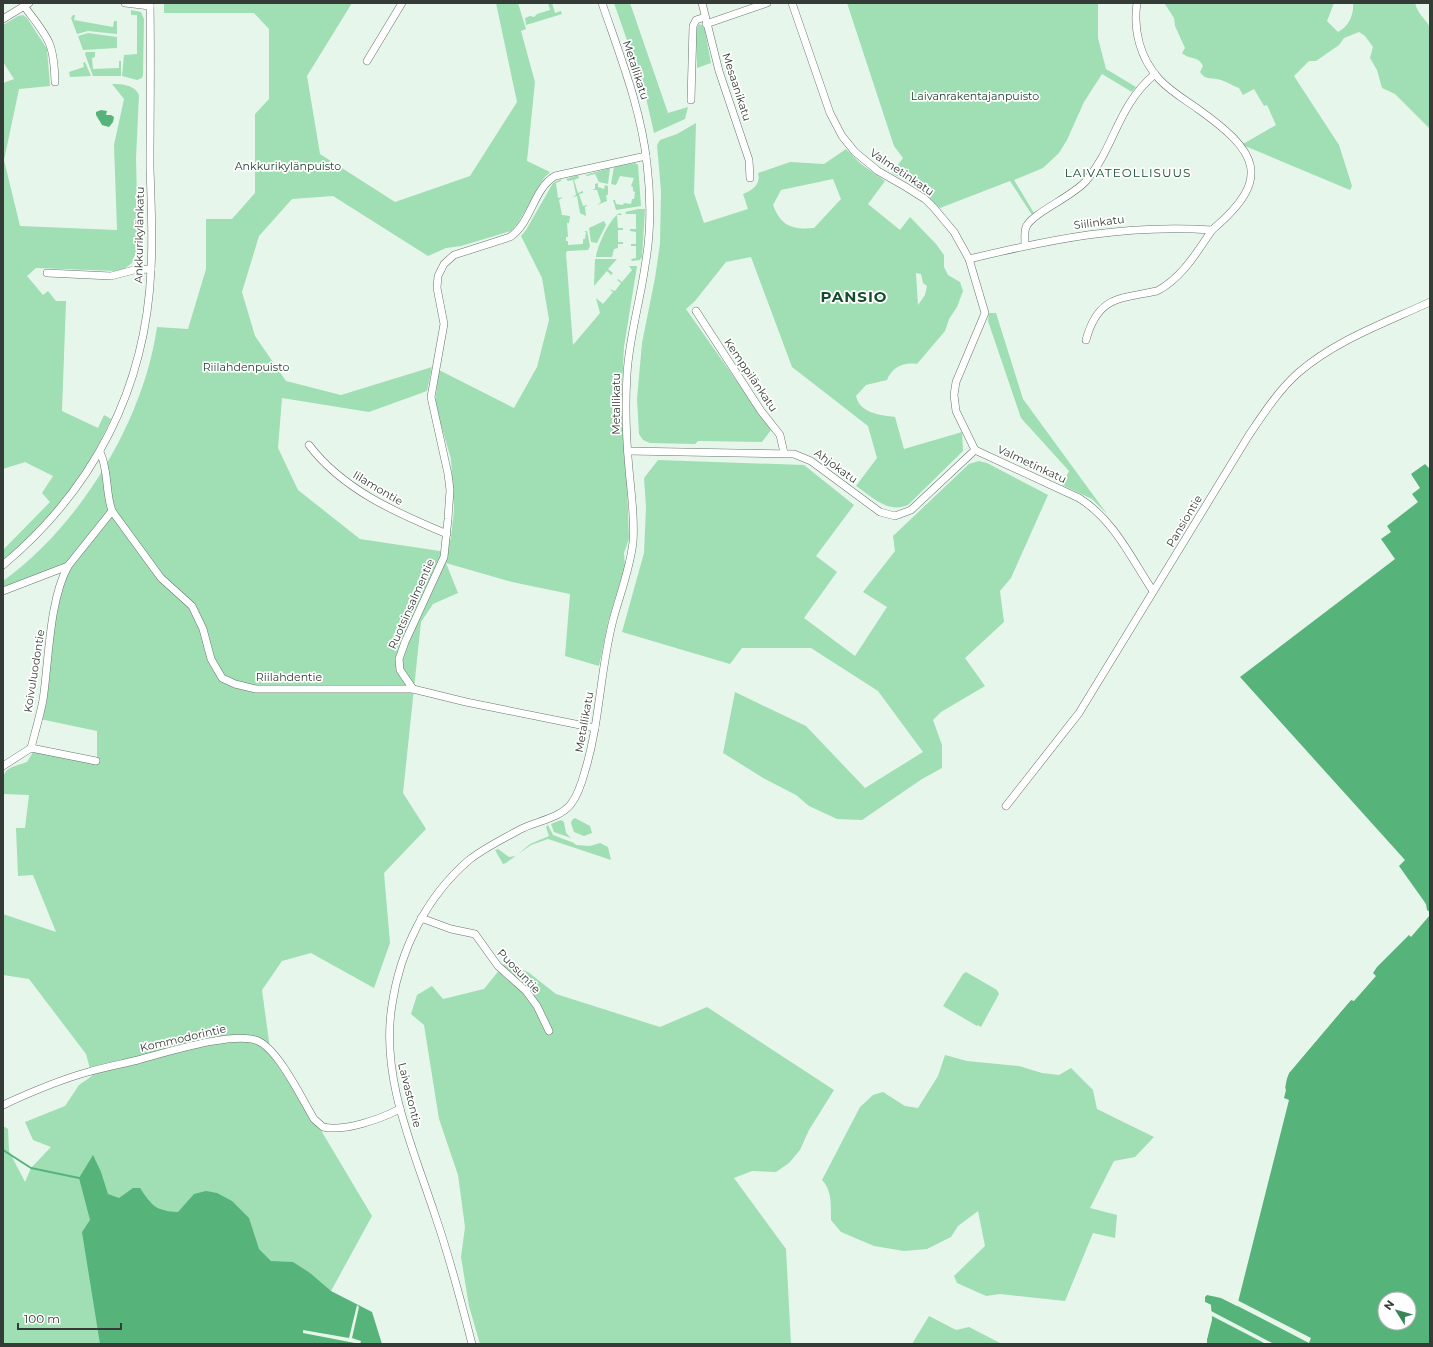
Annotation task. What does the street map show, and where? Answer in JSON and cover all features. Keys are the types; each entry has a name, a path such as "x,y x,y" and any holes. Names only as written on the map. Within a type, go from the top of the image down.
{"street":[{"path":"125,3 150,4"},
{"path":"367,61 402,3"},
{"name":"Metallikatu","path":"570,805 581,783 591,751 613,621 623,588 633,542 633,513 625,404 627,371 646,265 649,230 650,200 646,156 634,98 602,3"},
{"name":"Mesaanikatu","path":"702,3 719,71 749,160 750,178"},
{"path":"692,100 693,26 696,20 706,20 766,3"},
{"name":"Valmetinkatu","path":"792,3 830,113 842,136 855,152 872,166 925,199 954,232 969,259 985,313 956,382 954,395 956,411 975,450 1091,505 1102,515 1120,538 1153,591"},
{"path":"1086,340 1094,318 1099,310 1113,300 1157,291 1164,287 1186,267 1212,230 1228,216 1243,196 1249,185 1252,172 1248,156 1225,130 1172,91 1155,74 1141,52 1136,28 1137,3"},
{"name":"Ankkurikylänkatu","path":"3,565 50,521 73,494 100,452 116,419 133,376 146,318 151,269 150,4"},
{"path":"3,19 27,5 50,43 54,64 55,82"},
{"path":"1025,245 1025,231 1029,222 1038,214 1072,194 1086,180 1098,164 1126,107 1144,83 1155,74"},
{"name":"Ruotsinsalmentie","path":"413,689 400,670 399,659 405,642 444,557 450,490 448,474 431,397 444,324 437,288 440,271 448,259 454,255 510,237 515,233 524,223 543,188 551,179 561,174 646,156"},
{"name":"Siilinkatu","path":"969,259 1025,245 1083,234 1122,230 1186,228 1212,230"},
{"path":"47,272 111,276 134,270 151,269"},
{"name":"Pansiontie","path":"1006,806 1079,713 1249,435 1266,410 1291,380 1313,361 1338,346 1430,302"},
{"name":"Kemppilänkatu","path":"696,311 761,411 780,436 784,453"},
{"name":"Iilamontie","path":"309,445 329,468 369,497 411,519 447,534"},
{"name":"Ahjokatu","path":"628,451 784,453 803,456 880,512 895,516 911,510 975,450"},
{"name":"Riilahdentie","path":"100,452 106,468 107,498 112,511 161,578 192,606 202,629 211,659 222,678 235,684 256,689 413,689 466,702 595,728"},
{"name":"Koivuluodontie","path":"31,748 42,702 56,594 62,576 68,566 112,511"},
{"path":"3,591 68,566"},
{"path":"3,766 31,748 96,761"},
{"name":"Laivastontie","path":"472,1344 453,1268 400,1109 392,1074 390,1052 391,1010 400,968 421,918 440,891 472,858 523,828 560,814 570,805"},
{"name":"Puosuntie","path":"421,918 451,929 475,934 498,966 526,991 537,1006 549,1031"},
{"name":"Kommodorintie","path":"3,1105 48,1085 89,1071 192,1046 233,1038 247,1038 260,1042 273,1054 314,1119 323,1127 341,1128 380,1118 400,1109"}],"green space":[{"path":"164,3 352,3 307,76 320,154 395,202 470,176 517,102 496,3 518,3 526,29 521,31 535,82 527,161 550,172 544,178 518,223 511,231 461,246 446,248 428,256 333,196 292,199 259,236 242,292 255,336 286,381 341,395 432,367 427,391 369,412 282,398 278,448 298,490 360,539 440,551 445,559 451,537 454,510 451,459 435,404 439,370 514,408 537,367 549,320 542,278 521,236 553,183 561,179 561,181 556,183 558,198 563,197 559,200 562,215 570,216 569,223 567,223 568,237 566,237 566,241 568,241 568,245 583,244 583,239 585,239 586,232 584,231 587,231 590,246 588,250 567,251 566,253 573,345 600,313 596,298 603,304 613,292 609,289 615,291 621,283 617,280 618,279 622,282 632,270 629,266 637,266 624,347 621,404 627,484 629,539 624,553 625,566 608,622 599,666 565,656 570,594 512,582 446,563 458,593 433,604 421,622 403,793 426,829 384,873 390,943 374,988 311,953 282,961 262,990 271,1056 322,1132 372,1216 331,1291 218,1344 3,1344 3,1126 8,1129 9,1151 25,1182 31,1168 51,1147 33,1140 25,1122 65,1106 79,1085 92,1076 86,1054 29,979 3,975 3,914 56,932 33,875 18,876 16,828 25,828 29,795 3,794 3,779 6,771 27,762 33,752 97,764 97,731 40,719 60,590 69,570 61,567 3,590 3,581 31,558 58,531 82,501 104,468 123,434 138,398 150,362 157,327 188,329 206,269 206,219 232,219 255,193 255,114 269,99 269,29 254,13 164,13"},
{"path":"548,3 552,3 555,13 561,11 562,14 526,25 525,18 530,16 534,17 537,14 550,10"},
{"path":"614,3 630,3 668,113 688,107 685,119 654,133 644,89"},
{"name":"Laivanrakentajanpuisto","path":"847,3 1098,3 1098,38 1106,69 1136,87 1132,92 1102,74 1084,102 1067,140 1059,153 1043,168 1014,180 1034,213 1032,215 1010,181 940,208 918,188 892,173 903,158 894,146"},
{"path":"1334,3 1327,21 1338,32 1345,27 1350,20 1353,12 1353,3 1415,3 1418,11 1430,28 1430,129 1395,94 1382,88 1377,70 1370,58 1373,47 1365,36 1359,32 1344,38 1339,45 1316,61 1309,61 1294,76 1339,145 1352,186 1350,190 1243,144 1276,125 1267,105 1264,106 1254,89 1243,95 1239,88 1221,80 1207,78 1202,75 1200,72 1203,66 1199,60 1182,53 1185,48 1175,26 1174,18 1165,4"},
{"path":"131,10 141,12 144,19 143,75 142,78 137,80 122,76 124,55 137,54 137,15 131,15"},
{"path":"23,15 27,18 47,49 50,86 19,89 4,160 20,226 117,230 114,145 124,99 112,84 124,85 134,89 139,95 136,158 138,246 132,263 124,269 115,271 36,268 27,276 43,295 48,291 56,301 66,301 62,411 98,428 104,415 111,419 91,459 66,496 36,530 3,560 3,550 50,502 42,493 53,476 25,462 3,469 3,83 14,79 3,62 3,25 18,16"},
{"path":"75,15 74,20 113,27 114,21 117,21 117,34 88,31 77,34 71,18"},
{"path":"699,24 704,26 711,63 697,68 696,30"},
{"path":"88,33 117,37 117,48 83,50 78,36"},
{"path":"86,52 95,52 95,57 92,58 93,69 119,68 119,61 121,61 121,76 93,76 85,54"},
{"path":"85,62 91,76 70,77 69,72 84,67 83,63"},
{"path":"696,123 694,193 704,223 748,209 743,194 750,191 755,186 759,177 758,173 790,162 824,164 846,149 861,164 885,181 868,204 900,230 910,217 936,244 944,255 944,267 948,275 960,282 963,291 957,307 949,319 945,331 917,364 899,366 889,375 887,380 866,385 856,396 858,402 866,410 877,414 895,417 904,449 962,432 963,451 908,505 901,507 887,506 880,503 856,486 877,458 868,426 792,367 751,257 726,262 695,301 686,309 771,430 762,442 698,441 695,444 650,443 643,440 639,434 637,399 642,343 660,244 661,191 657,145 660,140 677,134","holes":["833,179 841,199 814,228 799,228 788,225 776,212 773,205 781,190","916,273 921,274 923,283 927,286 925,295 918,305"]},
{"path":"635,163 638,165 641,206 616,210 613,200 615,200 616,204 631,204 632,199 634,199 635,192 631,186 634,178 620,176 616,185 611,184 614,167"},
{"path":"610,168 608,184 599,182 595,174 585,175"},
{"path":"578,175 579,178 574,180 578,193 583,191 583,193 579,194 583,206 588,205 585,207 586,216 580,213 577,196 572,197 576,195 573,180 568,181 566,179"},
{"path":"598,183 598,187 604,189 605,185 608,186 608,195 606,195 607,201 597,205 601,202 597,190 592,190 595,189 595,184"},
{"path":"645,209 642,257 640,260 632,261 631,259 636,258 636,246 631,246 631,244 636,244 636,232 630,231 630,229 636,229 636,214 626,214 625,212"},
{"path":"617,215 618,228 623,228 623,230 618,230 618,242 623,242 623,244 618,244 618,248 614,249 612,257 596,257 608,226"},
{"path":"604,221 606,225 597,243 591,242 589,228"},
{"path":"595,259 617,259 608,269 613,273 611,275 607,271 594,286"},
{"path":"989,313 996,313 1023,399 1107,514 1092,499 1062,485 1069,471 1021,418 988,321"},
{"path":"658,460 804,465 854,505 816,556 837,572 804,618 855,656 887,607 863,592 895,551 893,536 969,464 979,461 987,463 1048,495 1011,578 1000,591 1004,622 965,658 985,686 941,712 933,720 942,745 942,768 922,779 862,820 837,819 809,806 796,795 765,779 723,753 735,692 806,726 865,788 923,752 878,691 811,648 742,648 730,664 622,632 644,553 646,507 644,478"},
{"path":"575,818 590,826 592,833 584,836 574,832 571,823"},
{"path":"561,820 564,822 566,833 571,838 554,832 551,824"},
{"path":"548,825 553,835 576,845 590,846 600,843 608,847 611,860 548,839 531,845 517,855 530,844 549,836 546,827"},
{"path":"498,849 509,857 516,856 503,864 495,850"},
{"path":"505,963 528,972 556,994 660,1027 707,1007 834,1090 809,1130 800,1150 789,1163 776,1172 752,1171 734,1178 786,1249 791,1344 480,1344 469,1306 461,1257 465,1227 458,1175 439,1119 424,1025 411,1014 417,995 432,986 443,999 484,989"},
{"path":"966,972 997,990 999,994 981,1027 943,1006 963,974"},
{"path":"945,1055 967,1061 1019,1066 1042,1073 1059,1075 1071,1068 1093,1090 1097,1109 1154,1137 1135,1157 1114,1161 1090,1208 1117,1215 1115,1238 1093,1233 1065,1301 1000,1294 986,1296 957,1283 954,1276 985,1246 978,1211 958,1226 951,1237 927,1249 904,1251 874,1246 841,1232 831,1220 831,1204 828,1188 822,1180 860,1107 873,1095 883,1092 905,1106 918,1108 938,1076"},
{"path":"929,1316 956,1330 969,1327 1002,1344 912,1344"}],"shaded area":[{"path":"101,110 107,111 106,115 111,115 114,117 113,122 109,127 102,125 96,115 96,112"},
{"path":"1425,464 1430,469 1430,912 1427,910 1426,904 1399,866 1405,860 1240,677 1395,559 1381,539 1391,532 1387,526 1418,502 1412,494 1420,488 1411,474"},
{"path":"1430,915 1430,1344 1207,1344 1212,1320 1211,1305 1205,1302 1205,1297 1207,1295 1221,1298 1237,1306 1289,1100 1284,1098 1283,1095 1289,1073 1347,1004 1351,1000 1354,1001 1376,976 1373,973 1377,967 1409,935 1411,937"},
{"path":"93,1155 101,1172 108,1194 119,1198 133,1188 140,1188 151,1203 159,1209 178,1212 194,1194 206,1191 217,1193 232,1201 249,1218 259,1249 271,1261 293,1262 310,1273 331,1291 372,1312 382,1344 100,1344 82,1232 90,1220 79,1178"}],"pier":[{"path":"1349,999 1351,1000 1289,1073 1284,1085 1286,1090 1284,1098 1282,1098 1284,1090 1283,1081 1287,1072"},
{"path":"1223,1297 1236,1303 1237,1300 1311,1338 1309,1343 1222,1298"},
{"path":"1205,1302 1211,1305 1211,1311 1274,1344 1266,1344 1212,1316 1207,1344 1205,1344 1210,1317 1209,1306 1205,1305"},
{"path":"357,1305 359,1307 352,1338 361,1341 360,1344 303,1333 303,1330 349,1338"}],"waterway":[{"path":"3,1150 31,1168 79,1178"}],"district":[{"name":"LAIVATEOLLISUUS","path":"1128,172"},
{"name":"PANSIO","path":"854,296"}],"park label":[{"name":"Ankkurikylänpuisto","path":"288,166"},
{"name":"Riilahdenpuisto","path":"246,367"}]}
